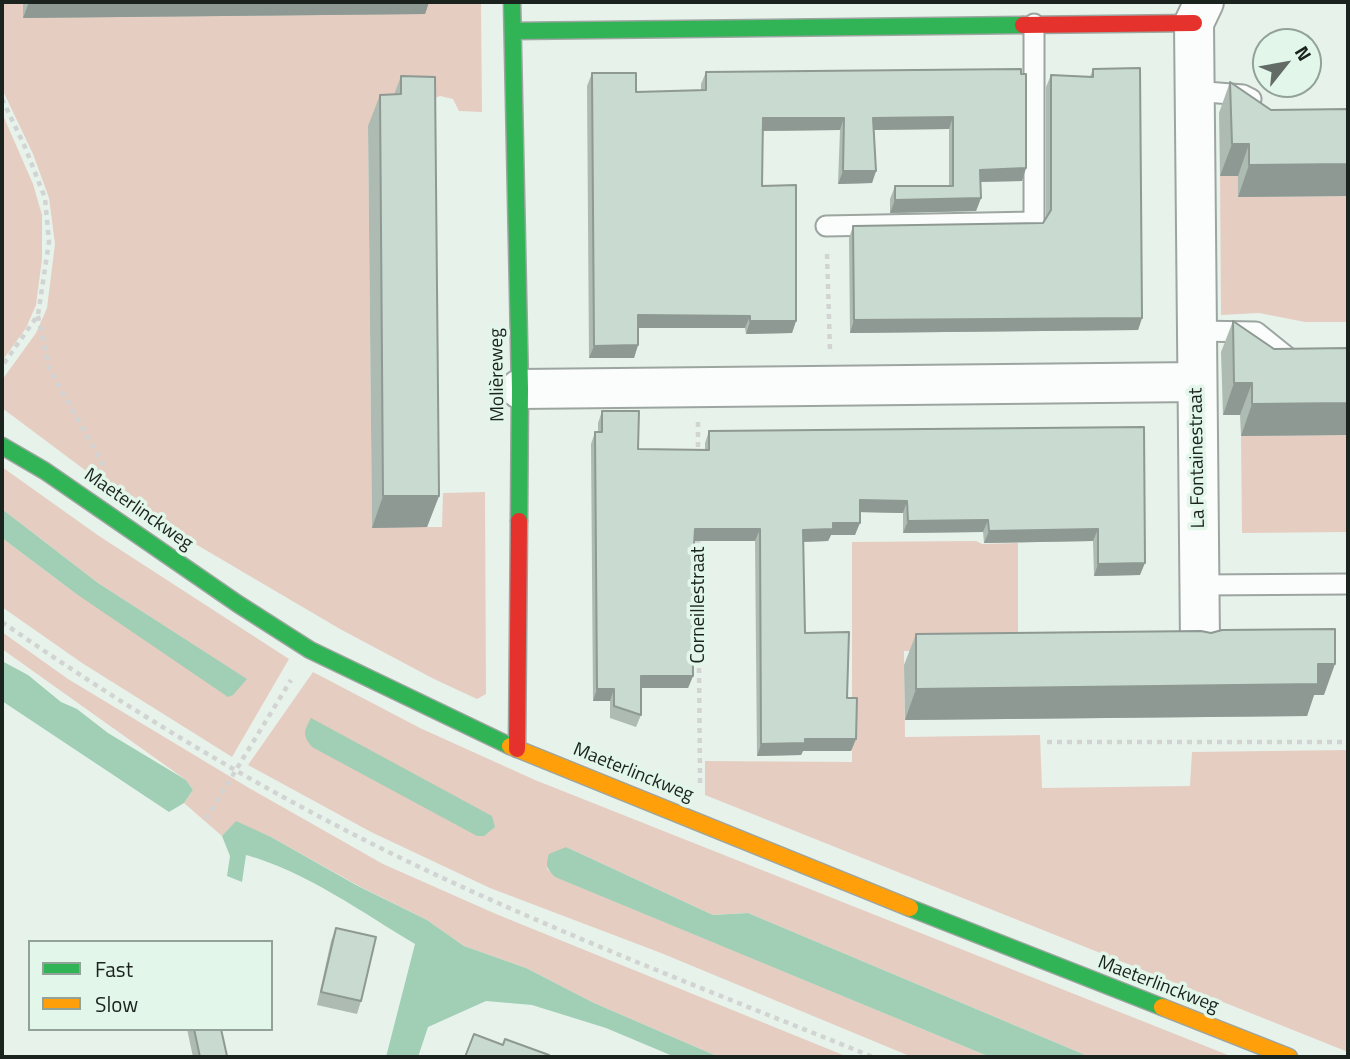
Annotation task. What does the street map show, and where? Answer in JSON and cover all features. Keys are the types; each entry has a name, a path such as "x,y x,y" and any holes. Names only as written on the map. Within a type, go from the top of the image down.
{"street":[{"name":"Molièreweg","path":"512,2 520,389 517,749"},
{"path":"513,31 1034,24 1199,12"},
{"name":"La Fontainestraat","path":"1199,12 1194,91 1200,643"},
{"path":"520,389 1197,382"},
{"name":"Maeterlinckweg","path":"2,446 45,471 310,650 517,749 1076,975 1289,1057"}],"lane":[{"path":"826,226 1034,222 1034,24"},
{"path":"1194,91 1243,95 1264,107"},
{"path":"1197,331 1256,332 1297,365 1348,364"},
{"path":"1199,586 1348,584"}],"path":[{"path":"2,99 45,198 49,242 38,315 49,368 107,471"},
{"path":"826,226 831,386"},
{"path":"2,366 38,315"},
{"path":"698,387 698,468"},
{"name":"Corneillestraat","path":"698,537 700,823"},
{"path":"2,622 120,703 235,771 327,821 480,895 873,1057"},
{"path":"206,819 310,650"},
{"path":"1047,742 1348,742"}],"shaded area":[{"path":"2,2 481,2 482,112 459,111 453,99 440,96 368,127 372,527 442,527 443,493 485,492 486,694 477,699 434,679 340,629 141,512 2,408 2,380 36,333 47,308 55,244 49,198 33,154 2,89"},
{"path":"2,113 33,184 42,215 42,259 36,305 26,328 2,361"},
{"path":"1220,176 1238,176 1238,197 1348,196 1348,322 1305,322 1259,313 1221,315"},
{"path":"1348,435 1348,532 1242,533 1241,436"},
{"path":"2,467 99,536 289,659 232,757 82,663 2,607 2,538 75,593 246,679 98,583 2,509"},
{"path":"2,509 98,583 247,679 228,697 75,593 2,538"},
{"path":"976,541 982,544 1018,543 1018,650 904,651 905,737 1040,735 1042,788 1190,786 1192,752 1348,750 1348,1052 705,795 705,761 852,762 852,542"},
{"path":"2,632 68,679 249,788 383,864 496,914 848,1057 719,1057 594,1003 526,968 464,946 427,920 271,837 236,822 222,836 184,803 193,790 186,780 2,649"},
{"path":"2,661 28,675 61,702 77,709 108,733 186,780 193,790 184,803 169,812 2,701"},
{"path":"313,672 420,728 535,780 1233,1057 1090,1057 748,913 713,915 566,847 547,869 556,877 990,1057 912,1057 661,953 490,888 371,832 248,765"},
{"path":"311,718 492,816 495,827 484,836 477,836 312,747 305,733"},
{"path":"236,821 427,920 464,946 526,968 594,1003 719,1057 675,1057 606,1028 532,1005 486,1001 428,1027 418,1057 386,1057 415,944 312,882 268,862 246,855 242,882 227,876 230,856 222,836"},
{"path":"566,847 713,915 748,913 1090,1057 990,1057 555,877 548,867 549,854"}],"building":[{"path":"1140,68 1142,318 854,320 853,226 1043,223 1051,210 1051,75 1093,77 1093,69"},
{"path":"1021,69 1021,74 1026,74 1026,168 980,170 981,198 895,200 895,186 953,186 953,117 873,118 876,171 843,171 844,118 763,118 762,186 796,185 796,321 750,321 750,316 638,315 638,345 594,346 592,73 636,73 636,92 706,90 706,72"},
{"path":"401,76 435,77 439,496 383,496 380,95 401,94"},
{"path":"1230,82 1271,110 1348,109 1348,164 1249,165 1249,144 1232,144"},
{"path":"1233,321 1274,349 1348,348 1348,403 1252,404 1252,383 1234,383"},
{"path":"602,411 639,411 638,449 709,450 709,431 1144,427 1145,563 1098,564 1098,529 989,531 988,520 908,521 907,501 860,500 860,523 833,523 833,529 803,530 805,633 849,632 847,698 857,698 856,739 805,739 805,743 761,744 760,529 695,529 692,579 693,676 641,676 641,715 614,706 614,689 597,689 595,432 602,432"},
{"path":"1335,629 1335,664 1318,664 1318,684 916,689 916,634 1211,633 1222,630"},
{"path":"336,928 376,937 361,1001 321,992"},
{"path":"194,1031 221,1031 227,1056 200,1057"},
{"path":"474,1034 503,1045 505,1039 549,1055 465,1057"}],"traffic: fast":[{"path":"512,2 520,389 519,521"},
{"path":"513,31 1023,25"},
{"path":"2,446 45,471 238,604 310,650 510,746"},
{"path":"910,908 1162,1007"}],"traffic: slow":[{"path":"510,746 910,908"},
{"path":"1162,1007 1289,1057"}],"traffic: jam":[{"path":"1023,25 1194,23"},
{"path":"517,749 519,521"}]}
